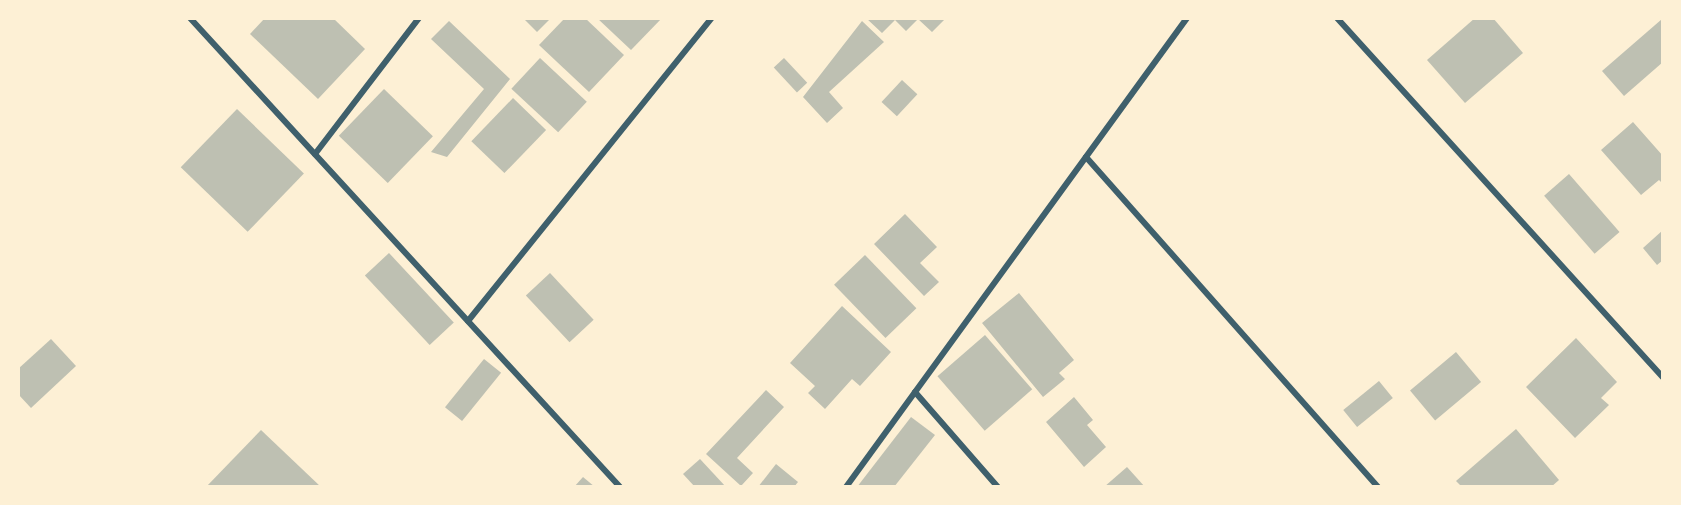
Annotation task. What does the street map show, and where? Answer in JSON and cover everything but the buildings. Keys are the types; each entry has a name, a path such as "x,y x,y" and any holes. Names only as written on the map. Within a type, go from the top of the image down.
{"street":[{"path":"190,18 620,487"},
{"path":"315,154 419,18"},
{"path":"468,321 712,18"},
{"path":"846,487 1187,18"},
{"path":"1337,18 1663,376"},
{"path":"1086,157 1378,487"},
{"path":"915,392 998,487"}]}
